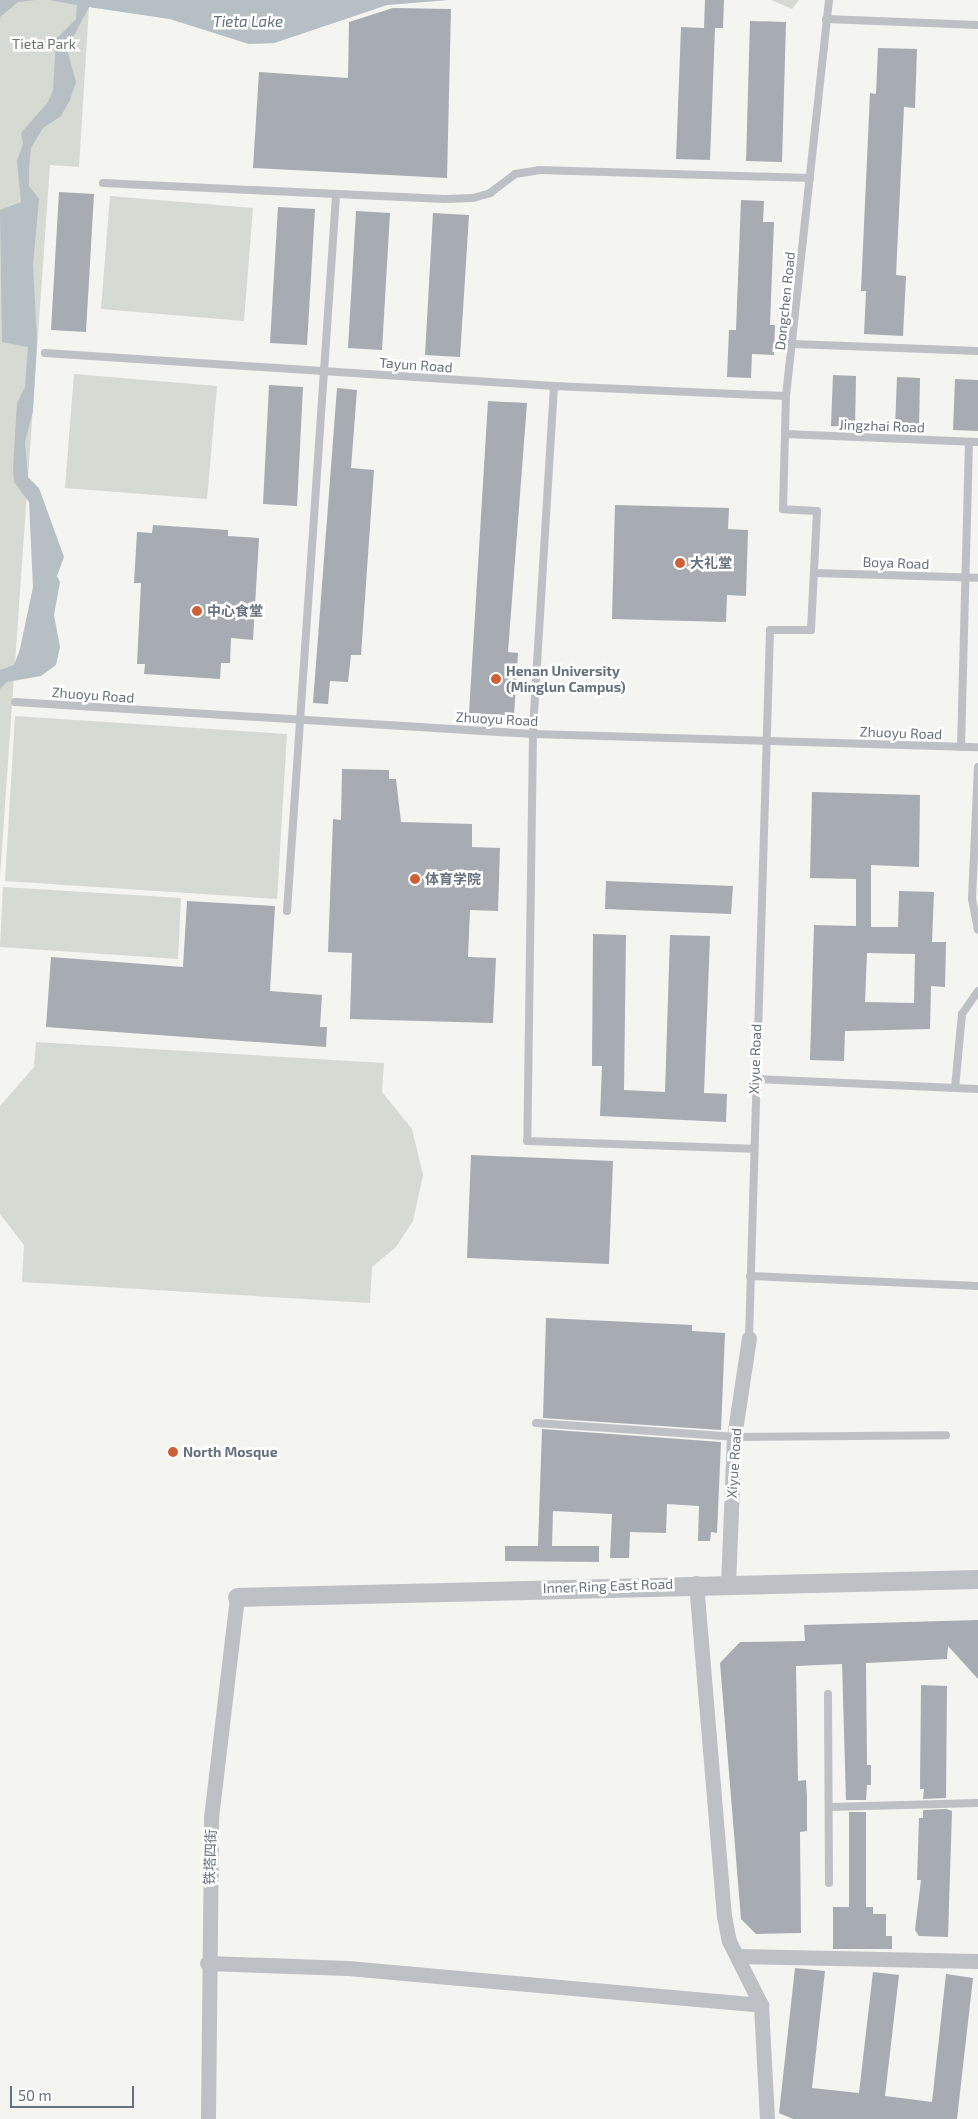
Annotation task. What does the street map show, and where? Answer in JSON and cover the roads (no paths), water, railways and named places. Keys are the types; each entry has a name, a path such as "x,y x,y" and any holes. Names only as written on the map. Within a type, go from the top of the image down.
{"street":[{"name":"Xiyue Road","path":"728,1585 734,1437 749,1338"},
{"name":"Inner Ring East Road","path":"237,1596 978,1579"},
{"path":"696,1584 724,1916 737,1956 761,2005 767,2119"},
{"name":"铁塔四街","path":"208,2119 207,1963 212,1818 237,1596"},
{"path":"737,1956 978,1961"},
{"path":"207,1963 348,1968 761,2005"}],"lane":[{"name":"Dongchen Road","path":"814,573 817,510 783,509 786,396 794,344 828,0"},
{"path":"826,19 978,25"},
{"path":"103,183 336,196 473,198 490,193 515,174 539,170 810,178"},
{"path":"287,911 336,196"},
{"path":"794,344 978,351"},
{"name":"Tayun Road","path":"45,353 554,386 786,396"},
{"path":"554,386 533,734 527,1141 752,1149"},
{"name":"Jingzhai Road","path":"785,434 978,442"},
{"path":"961,747 969,442"},
{"name":"Boya Road","path":"814,573 978,578"},
{"name":"Xiyue Road","path":"749,1338 752,1149 770,630 811,630 814,573"},
{"name":"Zhuoyu Road","path":"15,702 533,734 978,747"},
{"path":"978,767 972,898 978,929"},
{"path":"955,1088 962,1014 978,991"},
{"path":"755,1080 978,1089"},
{"path":"750,1276 978,1286"},
{"path":"536,1423 734,1437 946,1435"},
{"path":"828,1694 829,1883"},
{"path":"829,1807 978,1803"}],"water":[{"path":"0,0 36,0 18,2 0,17"},
{"name":"Tieta Lake","path":"49,0 448,0 387,5 274,43 249,44 170,19 89,7 67,49 76,82 70,100 61,116 43,128 31,148 29,168 29,186 39,199 33,265 37,341 33,411 25,442 28,477 39,488 64,557 57,576 60,582 54,615 60,647 56,665 41,676 7,682 0,689 0,670 14,665 20,649 33,587 29,502 14,482 13,468 17,403 25,387 28,347 2,342 0,210 21,202 17,161 23,144 21,133 48,102 53,90 56,39 76,19 77,5"}],"place":[{"name":"大礼堂","path":"680,563"},
{"name":"中心食堂","path":"197,611"},
{"name":"Henan University (Minglun Campus)","path":"496,679"},
{"name":"体育学院","path":"415,879"},
{"name":"North Mosque","path":"173,1452"}],"park label":[{"name":"Tieta Park","path":"44,44"}]}
